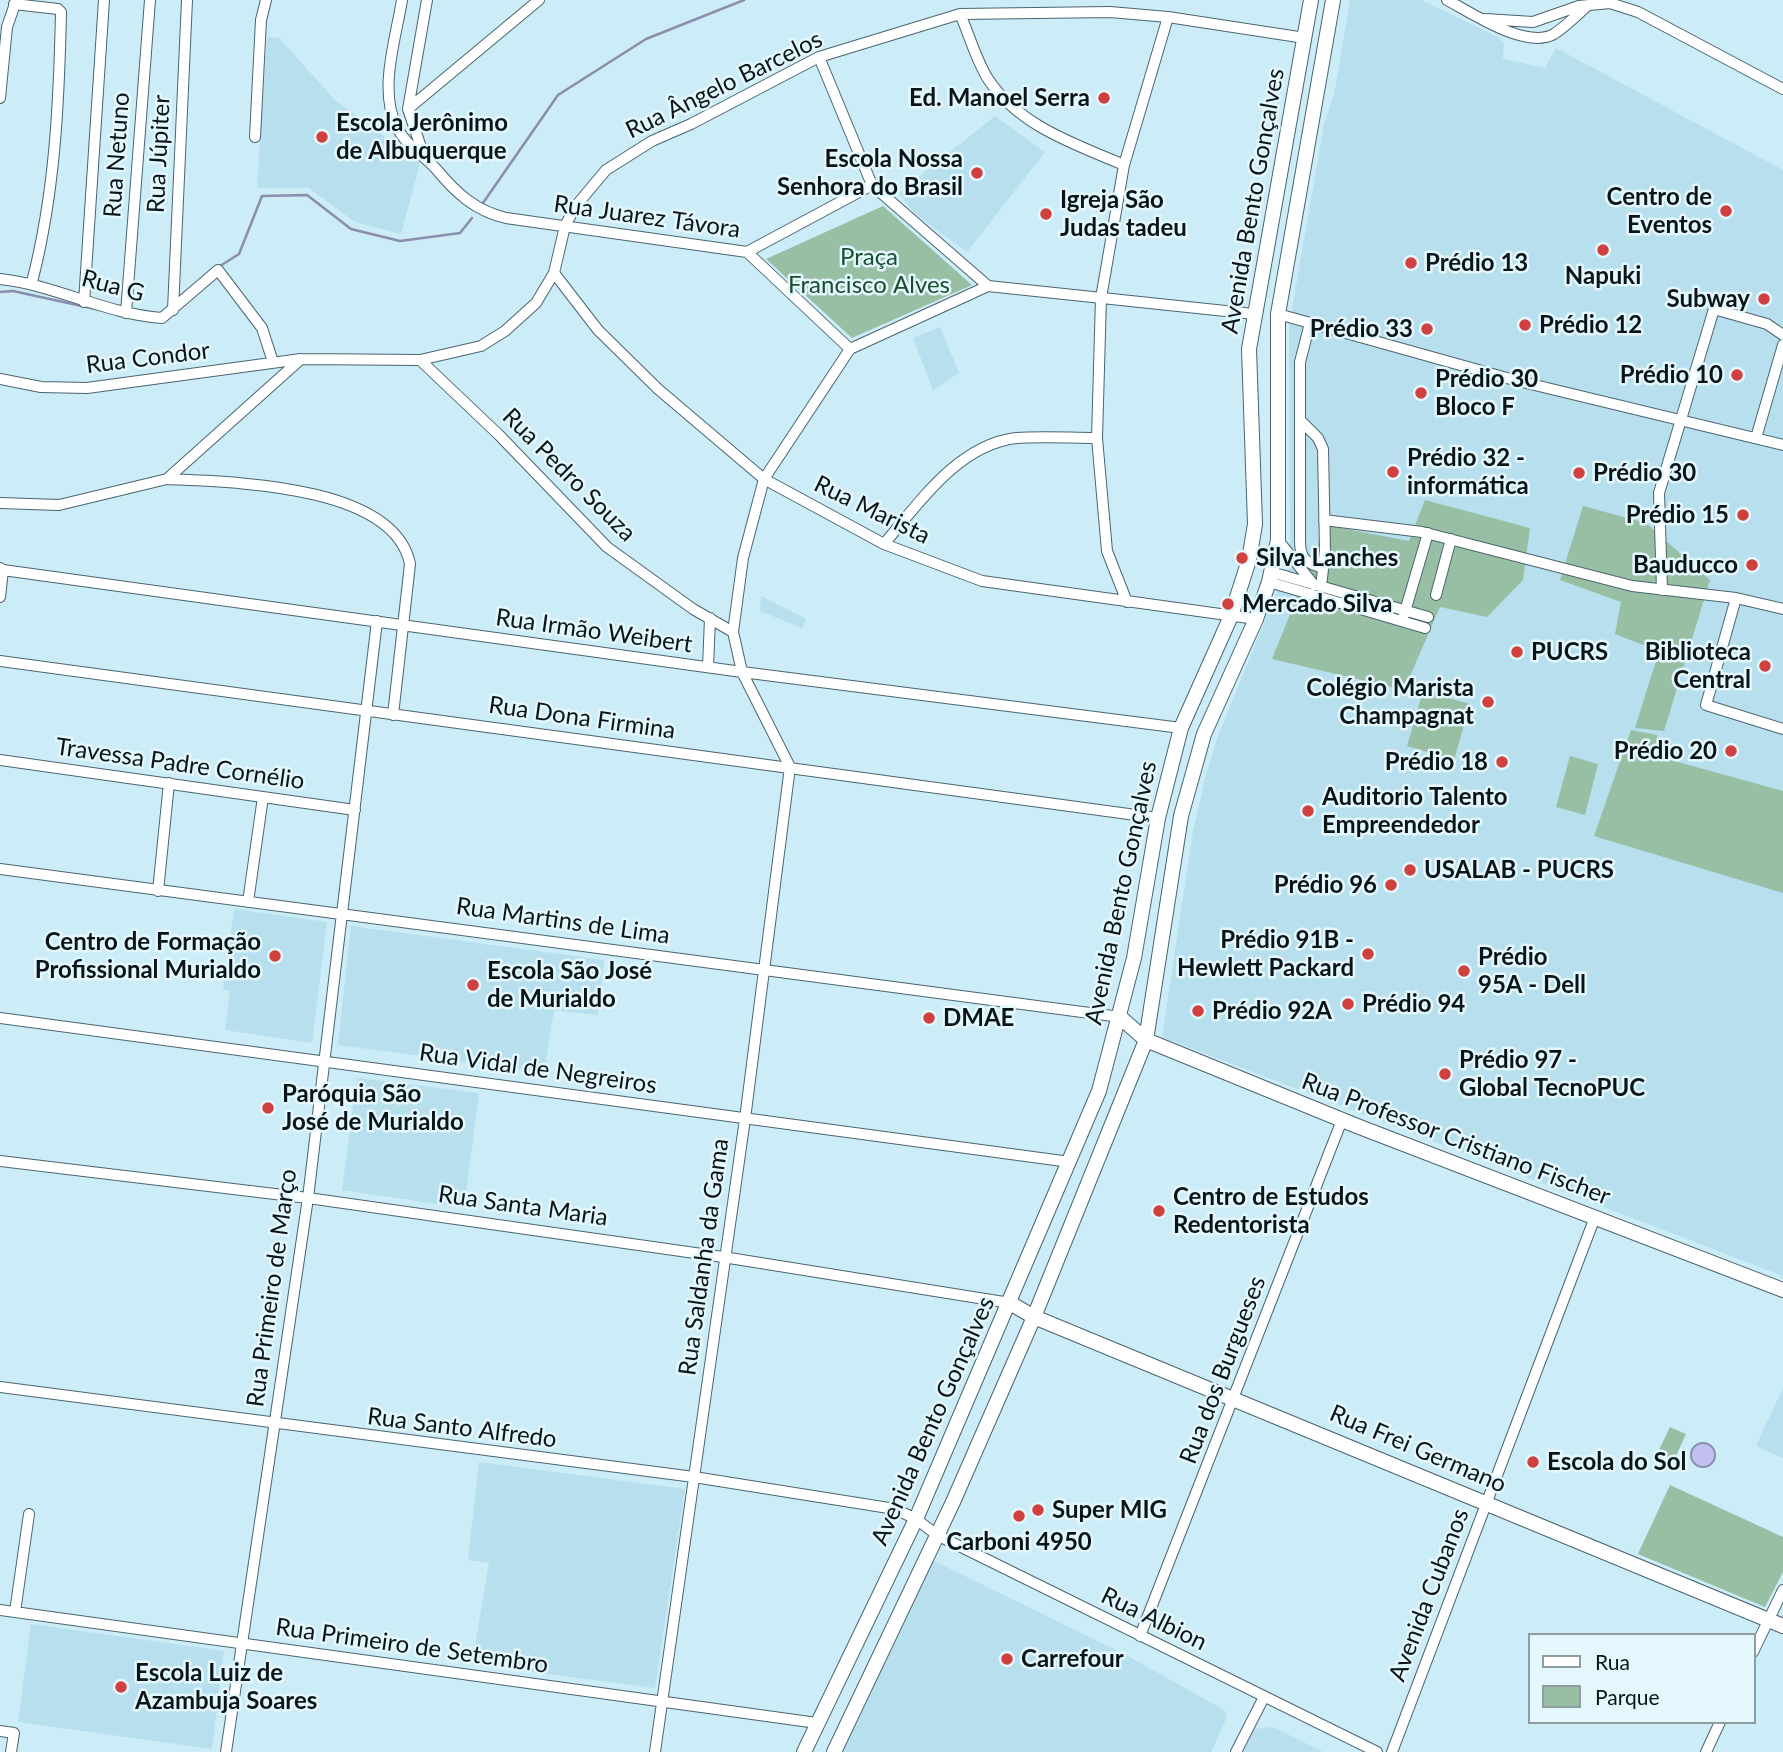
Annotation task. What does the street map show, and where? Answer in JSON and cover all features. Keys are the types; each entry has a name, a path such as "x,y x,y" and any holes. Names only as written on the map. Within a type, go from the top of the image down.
{"main road":[{"name":"Avenida Bento Gonçalves","path":"804,1752 916,1519 1099,1091 1134,958 1158,818 1181,728 1231,616 1249,560 1255,524 1249,349 1311,0"},
{"name":"Avenida Bento Gonçalves","path":"834,1752 937,1535 1034,1317 1146,1040 1181,816 1204,734 1256,619 1270,577 1278,540 1278,314 1333,0"},
{"name":"Rua Professor Cristiano Fischer","path":"1120,1017 1146,1040 1342,1120 1783,1290"},
{"name":"Rua Santa Maria","path":"1010,1303 1034,1317"},
{"name":"Rua Frei Germano","path":"1034,1317 1783,1626"}],"street":[{"name":"Rua Netuno","path":"84,302 104,0"},
{"name":"Rua Netuno","path":"125,313 150,0"},
{"name":"Rua Júpiter","path":"173,310 187,0"},
{"path":"255,137 261,20 266,0"},
{"name":"Rua Juarez Távora","path":"402,0 390,76 391,108 397,128 458,194 487,214 747,252 850,349"},
{"path":"424,156 408,109 427,0"},
{"path":"408,109 538,0"},
{"path":"1447,0 1503,30 1539,38 1552,35 1590,4"},
{"path":"0,98 4,27 15,2 58,9 61,12 59,118 45,234 32,282"},
{"path":"1485,19 1533,22 1602,2 1639,12 1783,89"},
{"name":"Rua Ângelo Barcelos","path":"301,359 420,360 481,346 505,331 536,303 554,273 565,226 588,187 606,170 652,141 691,124 819,57 960,14 1110,12 1168,17 1305,38"},
{"path":"960,14 988,79 1023,118 1062,139 1124,165"},
{"path":"1127,602 1107,551 1097,438 1101,298 1124,165 1168,17"},
{"path":"819,57 872,185 988,286"},
{"path":"390,76 401,83 412,82"},
{"path":"747,252 872,185"},
{"name":"Rua G","path":"0,279 32,282 84,302 125,313 162,318 219,271 262,328 273,362"},
{"name":"Rua Marista","path":"554,273 598,330 632,364 764,480 884,544 982,581 1256,619"},
{"path":"790,767 742,672 733,632 743,558 764,480 850,349 988,286 1254,314"},
{"path":"1662,590 1659,493 1714,309 1767,324 1783,335"},
{"path":"1278,314 1514,380 1783,445"},
{"path":"1310,323 1300,362 1300,550 1305,561 1323,568"},
{"path":"1756,438 1783,345"},
{"path":"167,479 301,359"},
{"name":"Rua Condor","path":"0,379 41,387 87,388 301,359"},
{"name":"Rua Pedro Souza","path":"420,360 499,435 607,547 733,632"},
{"path":"1301,421 1318,438 1323,449 1323,568 1310,586"},
{"path":"884,544 924,498 968,455 1014,439 1097,438"},
{"path":"0,503 59,505 167,479 288,488 327,496 382,523 408,550 410,564 393,715"},
{"path":"1324,520 1428,533 1632,586 1736,598 1783,610"},
{"path":"1404,616 1428,533"},
{"path":"1436,595 1451,539"},
{"path":"1278,540 1310,586 1404,616"},
{"path":"0,597 2,569"},
{"name":"Rua Irmão Weibert","path":"2,569 742,672 1181,728"},
{"path":"1270,577 1310,586 1427,622"},
{"path":"1736,598 1706,705 1783,729"},
{"path":"708,667 710,618"},
{"name":"Rua Primeiro de Março","path":"226,1752 308,1198 377,621"},
{"name":"Rua Dona Firmina","path":"0,661 1158,818"},
{"name":"Travessa Padre Cornélio","path":"0,760 355,810"},
{"name":"Rua Saldanha da Gama","path":"655,1752 723,1257 745,1119 790,767"},
{"path":"158,891 169,783"},
{"path":"248,902 263,797"},
{"name":"Rua Martins de Lima","path":"0,869 1120,1017"},
{"name":"Rua Vidal de Negreiros","path":"0,1018 1070,1162"},
{"name":"Rua dos Burgueses","path":"1140,1636 1342,1120"},
{"name":"Rua Santa Maria","path":"0,1161 308,1198 723,1257 1010,1303"},
{"name":"Avenida Cubanos","path":"1392,1752 1595,1217"},
{"name":"Rua Santo Alfredo","path":"0,1387 694,1477 895,1509 916,1519"},
{"path":"15,1612 29,1514"},
{"name":"Rua Albion","path":"916,1519 937,1535 1377,1752"},
{"path":"1755,1648 1783,1590"},
{"name":"Rua Primeiro de Setembro","path":"0,1610 817,1723"},
{"path":"1236,1752 1264,1697"},
{"path":"1706,1752 1719,1724"},
{"path":"0,1731 14,1733 11,1752"}],"shaded area":[{"name":"PUCRS","path":"1350,0 1421,0 1498,37 1504,43 1503,59 1545,68 1556,48 1783,170 1783,1276 1162,1037 1192,837 1205,778 1218,736 1286,569 1290,550 1289,327 1324,124 1334,95"},
{"name":"Escola Jerônimo de Albuquerque","path":"267,37 279,38 335,100 420,163 401,234 355,222 309,188 257,188"},
{"name":"Escola Nossa Senhora do Brasil","path":"995,116 1045,152 967,252 914,213 899,193"},
{"path":"940,327 959,373 933,390 913,338"},
{"path":"761,596 806,619 802,628 760,611"},
{"name":"Centro de Formação Profissional Murialdo","path":"234,909 327,922 312,1043 225,1030 230,991 223,989"},
{"name":"Escola São José de Murialdo","path":"351,926 604,960 598,1015 554,1010 544,1072 338,1045"},
{"path":"357,1078 479,1093 464,1208 342,1190"},
{"path":"1783,1388 1783,1458 1756,1446"},
{"path":"479,1462 685,1489 655,1688 472,1664 489,1563 468,1560"},
{"name":"Carrefour","path":"932,1560 1126,1655 1224,1710 1227,1717 1211,1752 841,1752"},
{"name":"Escola Luiz de Azambuja Soares","path":"31,1624 224,1651 212,1749 18,1722"},
{"path":"1273,1727 1323,1752 1243,1752 1254,1729"}],"green space":[{"name":"Praça Francisco Alves","path":"883,206 972,285 852,338 766,259"},
{"path":"1425,500 1530,528 1523,580 1487,617 1440,607 1404,690 1272,659 1326,525 1409,541"},
{"path":"1583,506 1646,523 1710,580 1664,731 1635,728 1659,651 1615,634 1621,602 1560,580"},
{"path":"1423,691 1470,704 1454,760 1407,746"},
{"path":"1631,730 1657,735 1656,756 1783,791 1783,893 1594,836"},
{"path":"1570,756 1598,764 1585,815 1556,807"},
{"path":"1670,1427 1686,1434 1674,1460 1658,1452"},
{"path":"1670,1485 1783,1537 1783,1572 1765,1607 1638,1554"}],"water":[{"path":"1698,1443 1708,1443 1715,1450 1715,1460 1708,1467 1698,1467 1691,1460 1691,1450"}],"waterway":[{"path":"483,203 558,95 646,39 744,0"},
{"path":"220,266 239,254 262,196 307,195 351,229 400,241 460,233 472,218"},
{"path":"0,292 13,291 100,310"}],"place":[{"name":"Ed. Manoel Serra","path":"1104,98"},
{"name":"Escola Jerônimo de Albuquerque","path":"322,137"},
{"name":"Escola Nossa Senhora do Brasil","path":"977,173"},
{"name":"Centro de Eventos","path":"1726,211"},
{"name":"Igreja São Judas tadeu","path":"1046,214"},
{"name":"Napuki","path":"1603,250"},
{"name":"Prédio 13","path":"1411,263"},
{"name":"Subway","path":"1764,299"},
{"name":"Prédio 12","path":"1525,325"},
{"name":"Prédio 33","path":"1427,329"},
{"name":"Prédio 10","path":"1737,375"},
{"name":"Prédio 30 Bloco F","path":"1421,393"},
{"name":"Prédio 32 - informática","path":"1393,472"},
{"name":"Prédio 30","path":"1579,473"},
{"name":"Prédio 15","path":"1743,515"},
{"name":"Silva Lanches","path":"1242,558"},
{"name":"Bauducco","path":"1752,565"},
{"name":"Mercado Silva","path":"1228,604"},
{"name":"PUCRS","path":"1517,652"},
{"name":"Biblioteca Central","path":"1765,666"},
{"name":"Colégio Marista Champagnat","path":"1488,702"},
{"name":"Prédio 20","path":"1731,751"},
{"name":"Prédio 18","path":"1502,762"},
{"name":"Auditorio Talento Empreendedor","path":"1308,811"},
{"name":"USALAB - PUCRS","path":"1410,870"},
{"name":"Prédio 96","path":"1391,885"},
{"name":"Prédio 91B - Hewlett Packard","path":"1368,954"},
{"name":"Centro de Formação Profissional Murialdo","path":"275,956"},
{"name":"Prédio 95A - Dell","path":"1464,971"},
{"name":"Escola São José de Murialdo","path":"473,985"},
{"name":"Prédio 94","path":"1348,1004"},
{"name":"Prédio 92A","path":"1198,1011"},
{"name":"DMAE","path":"929,1018"},
{"name":"Prédio 97 - Global TecnoPUC","path":"1445,1074"},
{"name":"Paróquia São José de Murialdo","path":"268,1108"},
{"name":"Centro de Estudos Redentorista","path":"1159,1211"},
{"name":"Escola do Sol","path":"1533,1462"},
{"name":"Super MIG","path":"1038,1510"},
{"name":"Carboni 4950","path":"1019,1516"},
{"name":"Carrefour","path":"1007,1659"},
{"name":"Escola Luiz de Azambuja Soares","path":"121,1687"}]}
